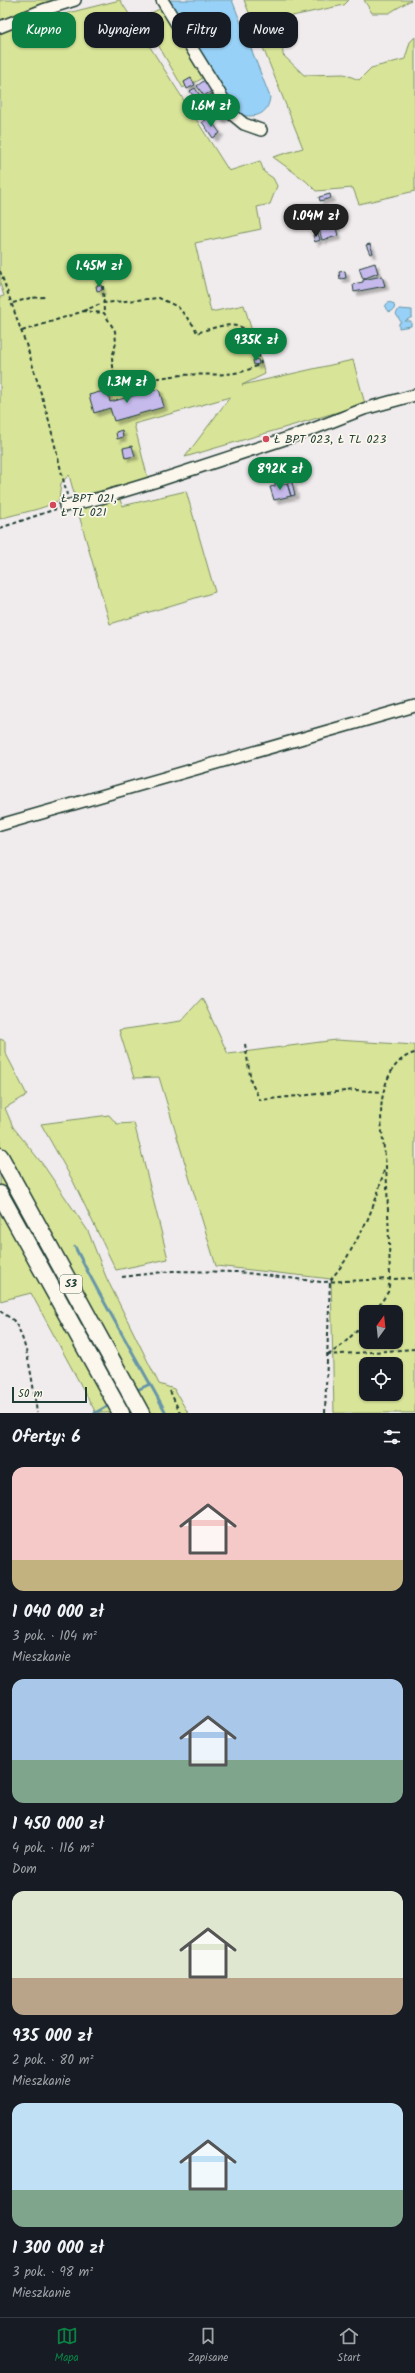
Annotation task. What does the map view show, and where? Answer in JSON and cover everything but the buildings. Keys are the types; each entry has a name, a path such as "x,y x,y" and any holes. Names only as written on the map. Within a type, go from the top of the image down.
{"highway":[{"name":"S3","path":"0,1156 140,1413"},
{"name":"S3","path":"0,1194 121,1413"}],"street":[{"path":"0,27 43,10 75,0"},
{"path":"162,0 233,115 244,124 261,130"},
{"path":"67,506 101,498 157,481 300,434 364,409 415,395"},
{"path":"0,825 415,706"}],"path":[{"path":"0,271 13,303 48,417 67,506"},
{"path":"103,286 104,314 115,331 116,343 112,358 114,385 117,400"},
{"path":"13,303 30,298 46,297"},
{"path":"22,331 103,303 159,298 178,307 194,326 197,333 217,326 235,326 250,334 261,363 246,370 214,376 183,375 114,385"},
{"path":"83,311 104,314"},
{"path":"0,528 46,513"},
{"path":"245,1044 251,1082 260,1100 355,1090 384,1092"},
{"path":"380,1305 388,1292 390,1279 386,1164 381,1115 384,1092 388,1077 395,1066 407,1055 415,1053"},
{"path":"325,1413 330,1281 345,1261 367,1221 377,1196 386,1164"},
{"path":"122,1277 172,1271 238,1272 330,1281 415,1278"},
{"path":"0,1311 14,1321 24,1345 37,1413"},
{"path":"327,1355 341,1346 359,1329"},
{"path":"327,1355 415,1349"},
{"path":"170,1391 180,1413"}],"green space":[{"path":"0,0 64,0 29,12 12,12 12,18 0,22"},
{"path":"120,0 128,12 84,12 84,48 151,48 229,171 260,161 264,172 273,178 277,186 270,204 257,207 261,229 195,243 211,312 244,305 265,374 242,385 353,360 365,404 185,457 230,397 134,424 148,479 75,497 69,475 61,483 59,500 38,509 0,519 0,297 4,296 0,283 0,30 12,27 12,48 76,48 76,12 72,12"},
{"path":"244,0 349,0 344,5 298,15 298,12 249,12"},
{"path":"364,0 411,0 389,13 372,13"},
{"path":"162,8 172,24 172,48 187,48 205,77 194,83 191,78 184,82 186,86 183,88 160,48 164,48 164,12 153,12"},
{"path":"415,37 415,191 359,204 353,188 316,191 306,181 273,157 303,148 263,48 283,48 283,55 304,75 344,74 359,80 371,68 405,59 410,42"},
{"path":"186,491 215,592 110,624 77,508 119,496 122,506"},
{"path":"202,998 228,1054 336,1040 415,1045 415,1413 334,1413 331,1279 216,1266 159,1077 134,1078 119,1030 181,1021"},
{"path":"0,1039 5,1041 5,1052 27,1095 5,1108 13,1127 44,1166 88,1231 106,1277 159,1384 174,1389 188,1413 96,1413 31,1293 0,1301"},
{"path":"109,1115 117,1124 134,1123 168,1259 116,1270 73,1181 41,1124"}],"water":[{"path":"167,0 232,0 239,18 239,48 251,48 270,97 267,108 264,111 260,114 251,116 240,115 197,48 231,48 231,12 175,12"},
{"path":"390,302 395,307 390,312 385,307"},
{"path":"399,309 412,310 412,317 405,321 411,321 411,326 399,328 399,323 401,322 396,314"}],"waterway":[{"path":"75,1247 166,1413"},
{"path":"135,1391 150,1384"},
{"path":"95,1413 111,1404"}],"place":[{"name":"Ł BPT 023, Ł TL 023","path":"266,439"},
{"name":"Ł BPT 021, Ł TL 021","path":"53,505"}]}
